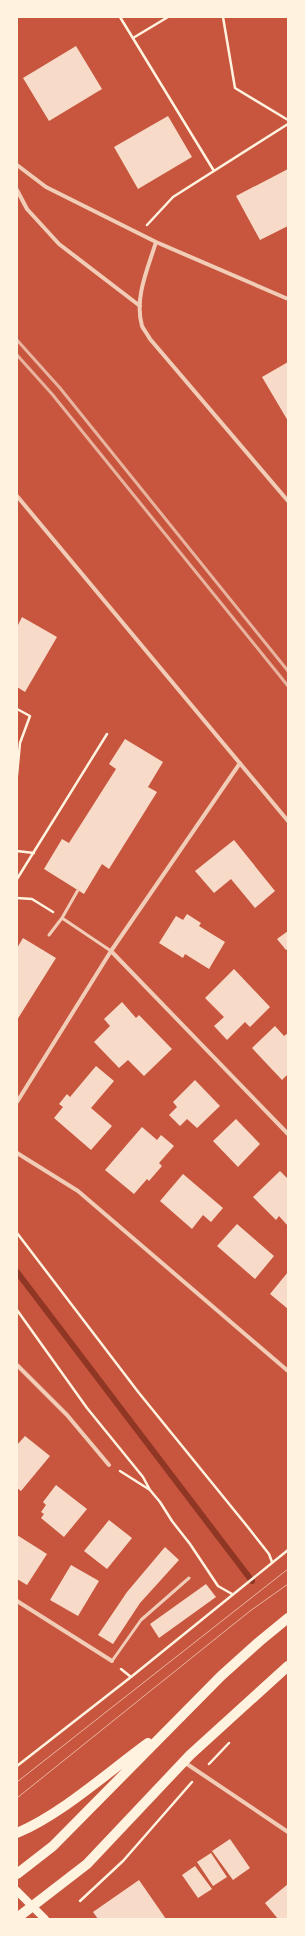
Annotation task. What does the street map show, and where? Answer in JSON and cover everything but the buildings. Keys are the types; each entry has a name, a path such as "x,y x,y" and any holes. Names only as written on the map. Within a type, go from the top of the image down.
{"main road":[{"path":"17,1874 53,1846 232,1666 288,1618"},
{"path":"17,1918 87,1864 183,1762 288,1666"},
{"path":"17,1833 31,1827 64,1806 173,1724"},
{"path":"17,1892 45,1919"}],"street":[{"path":"17,165 46,187 139,234 288,299"},
{"path":"17,190 27,209 59,244 140,306"},
{"path":"156,242 141,288 140,306 142,326 150,339 288,501"},
{"path":"17,496 288,822"},
{"path":"17,1102 112,951 240,763"},
{"path":"112,951 288,1134"},
{"path":"17,1154 78,1191 288,1371"},
{"path":"17,1365 67,1415 109,1465"},
{"path":"17,1601 112,1661"},
{"path":"183,1762 288,1832"}],"lane":[{"path":"49,935 62,918 78,890"},
{"path":"62,918 112,951"},
{"path":"112,1661 141,1620 189,1578"}],"path":[{"path":"120,17 214,171"},
{"path":"133,38 168,17"},
{"path":"223,17 236,88 288,120"},
{"path":"139,234 173,196 288,124"},
{"path":"17,709 30,716 20,743 17,774"},
{"path":"17,879 107,734"},
{"path":"17,851 34,853"},
{"path":"17,898 32,899 62,918"},
{"path":"17,1232 139,1393 248,1526 269,1554 272,1562"},
{"path":"17,1310 87,1408 143,1477 172,1522 190,1544 218,1586 232,1594"},
{"path":"109,1465 150,1490"},
{"path":"17,1766 131,1677 288,1549"},
{"path":"80,1901 123,1861 200,1773 232,1740"}],"waterway":[{"path":"17,1272 252,1581"}],"tram line":[{"path":"17,1782 288,1569"},
{"path":"17,1798 250,1611 288,1584"}],"railway":[{"path":"17,340 60,388 288,671"},
{"path":"17,355 52,394 288,686"}]}
